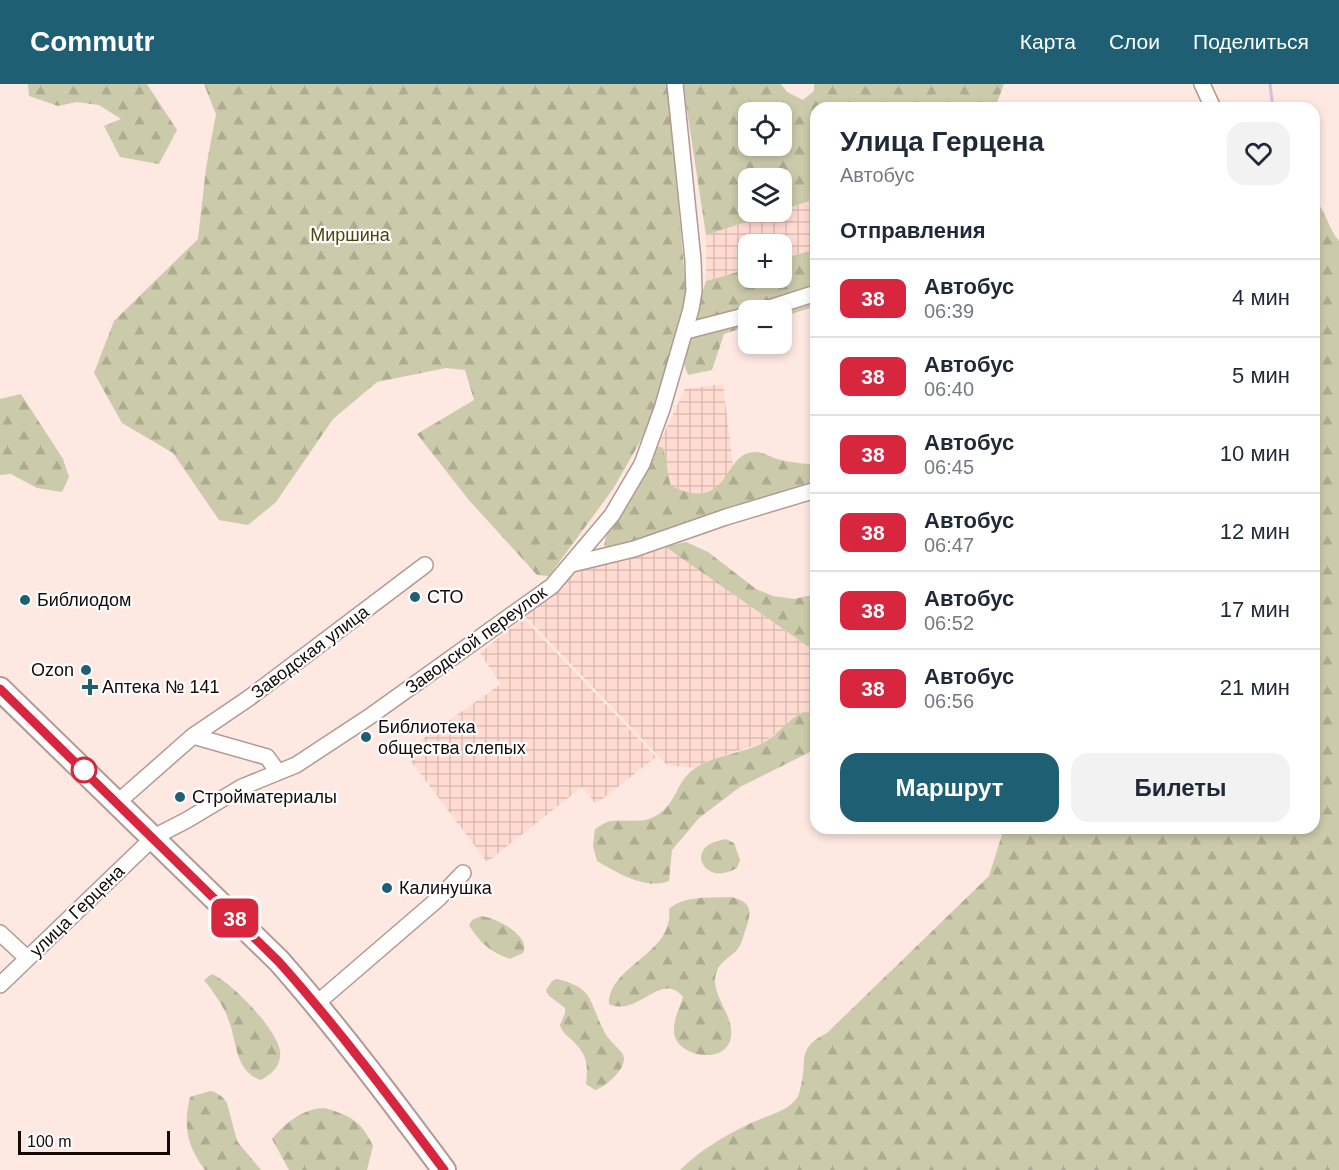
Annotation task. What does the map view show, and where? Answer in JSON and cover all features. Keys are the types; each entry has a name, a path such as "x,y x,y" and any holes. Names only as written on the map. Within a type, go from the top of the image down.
{"highway":[{"path":"0,689 279,962 380,1083 444,1170"}],"street":[{"name":"Заводской переулок","path":"153,837 242,787 296,765 369,717 552,586 612,515 642,464 686,331 694,291 693,260 675,84"},
{"path":"1202,84 1210,102"},
{"path":"792,301 810,295"},
{"path":"686,331 738,318"},
{"path":"572,564 634,549 726,517 810,492"},
{"name":"Заводская улица","path":"118,802 194,736 249,698 425,565"},
{"path":"194,736 267,757 278,772"},
{"name":"улица Герцена","path":"0,985 153,837"},
{"path":"316,1004 438,899 463,873"},
{"path":"0,933 27,958"}],"shaded area":[{"path":"810,201 810,251 792,256 792,234 738,234 738,272 706,281 706,235 746,222 792,222 792,207"},
{"path":"723,384 737,499 628,509 685,389"},
{"path":"660,543 810,648 810,713 803,712 763,743 727,754 695,768 667,765 525,616 572,570"},
{"path":"523,618 656,757 596,804 582,787 487,862 404,752 501,684 480,653"}],"green space":[{"path":"28,84 147,84 177,130 159,164 120,157 104,126 121,119 99,105 77,102 58,106 29,96"},
{"name":"Миршина","path":"204,84 668,84 687,303 657,412 613,489 549,576 537,575 468,499 417,434 474,400 465,370 446,368 377,382 333,419 276,502 248,525 219,520 173,453 122,423 94,373 114,321 198,239 206,168 216,114"},
{"path":"683,84 781,84 787,92 803,100 814,91 814,84 1004,84 997,102 810,102 810,201 792,207 792,168 738,168 738,222 746,222 706,235"},
{"path":"1320,207 1339,241 1339,1170 680,1170 695,1156 721,1139 755,1121 781,1111 792,1103 799,1092 804,1057 810,1045 827,1033 989,876 1002,834 1320,834"},
{"path":"810,251 810,308 792,314 792,300 738,300 738,329 724,334 712,370 688,375 684,364 706,281 738,272 738,288 792,288 792,256"},
{"path":"21,394 63,459 69,477 62,492 37,488 11,474 0,475 0,399"},
{"path":"656,446 663,448 671,486 691,493 705,493 715,488 745,454 763,453 789,462 810,464 810,484 609,548 604,546 607,532"},
{"path":"686,542 708,552 756,589 773,596 794,599 810,595 810,648 660,543 672,545"},
{"path":"803,712 810,713 810,752 740,787 699,818 672,850 669,881 641,882 597,861 593,846 595,829 610,821 644,820 658,815 670,802 682,781 694,769 702,764 763,743"},
{"path":"726,839 734,843 740,860 737,868 726,873 710,871 701,860 705,848 712,843"},
{"path":"731,897 747,905 749,913 741,944 720,965 715,980 716,989 730,1023 730,1041 725,1048 709,1055 690,1052 682,1047 676,1040 674,1027 683,997 675,990 658,991 630,1005 620,1007 609,1004 612,991 619,979 662,937 668,924 669,909 690,899"},
{"path":"481,916 511,928 522,940 523,953 510,959 486,946 469,925 472,920"},
{"path":"212,974 230,986 252,1007 277,1042 280,1051 278,1065 261,1080 246,1070 238,1055 227,1015 204,980"},
{"path":"557,979 585,992 606,1034 624,1058 616,1075 595,1090 586,1084 587,1065 584,1055 560,1025 565,1008 548,995 546,990 552,981"},
{"path":"210,1091 220,1095 227,1103 237,1141 261,1170 205,1170 199,1161 188,1136 188,1108 190,1097"},
{"path":"324,1108 354,1120 364,1130 373,1146 367,1170 289,1170 272,1139 301,1114"}],"waterway":[{"path":"1270,84 1272,102"}],"bus line":[{"name":"38","path":"0,689 279,962 380,1083 444,1170"}],"place":[{"name":"СТО","path":"415,597"},
{"name":"Библиодом","path":"25,600"},
{"name":"Ozon","path":"86,670"},
{"name":"Аптека № 141","path":"90,687"},
{"name":"Библиотека общества слепых","path":"366,737"},
{"name":"Стройматериалы","path":"180,797"},
{"name":"Калинушка","path":"387,888"}]}
